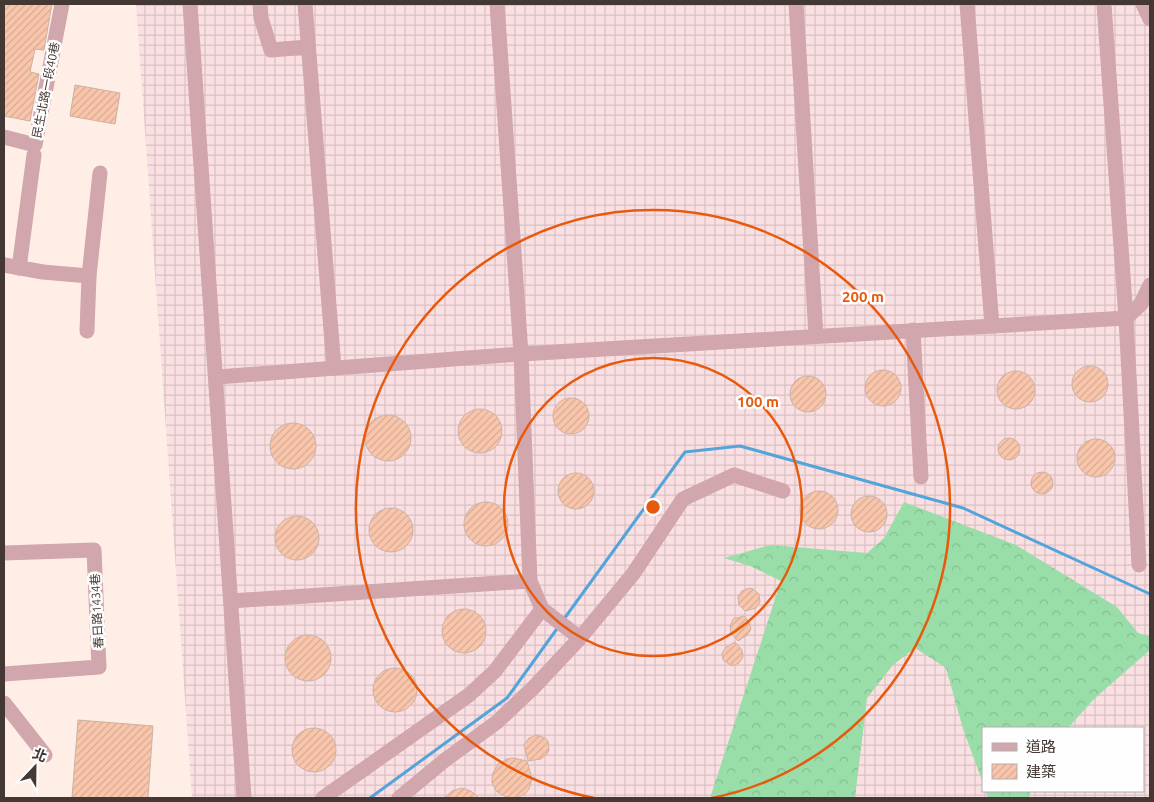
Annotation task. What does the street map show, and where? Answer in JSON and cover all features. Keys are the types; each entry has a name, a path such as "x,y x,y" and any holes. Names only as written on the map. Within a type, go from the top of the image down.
{"street":[{"name":"民生北路一段40巷","path":"4,136 35,145 62,4"},
{"path":"190,4 244,798"},
{"path":"260,4 262,18 272,50 308,47"},
{"path":"305,4 334,368"},
{"path":"497,4 521,354 530,581 542,609 580,638"},
{"path":"796,4 816,336"},
{"path":"967,4 992,326"},
{"path":"1104,4 1126,318 1139,566"},
{"path":"1143,4 1150,19"},
{"path":"34,156 11,267 89,276"},
{"path":"87,331 89,276 100,173"},
{"path":"216,377 521,354 1126,318 1141,304 1150,286"},
{"path":"913,330 921,477"},
{"path":"399,798 445,760 497,722 534,688 580,638 633,574 684,498 734,475 783,491"},
{"name":"春日路1434巷","path":"4,554 94,550 99,667 4,674"},
{"path":"231,601 530,581"},
{"path":"323,798 469,695 494,671 542,609"},
{"path":"4,703 45,755"}],"shaded area":[{"path":"136,4 1150,4 1150,798 192,798"}],"green space":[{"path":"904,502 1016,545 1117,607 1138,633 1150,636 1150,650 1094,699 1069,727 982,727 982,780 963,729 946,668 915,648 893,665 867,698 855,798 710,798 781,581 750,566 724,558 770,545 867,553 884,538"},
{"path":"986,792 1031,792 1029,798 988,798"}],"building":[{"path":"4,4 52,4 44,50 35,49 30,72 39,74 30,121 4,116"},
{"path":"75,85 120,93 115,124 70,116"},
{"path":"1090,366 1097,367 1103,371 1107,377 1107,391 1103,397 1097,401 1090,402 1083,401 1077,397 1073,391 1072,384 1073,377 1077,371 1083,367"},
{"path":"883,370 890,371 896,375 900,381 900,395 896,401 890,405 883,406 876,405 870,401 866,395 865,388 866,381 870,375 876,371"},
{"path":"1016,371 1023,372 1029,377 1034,383 1034,397 1029,403 1023,408 1016,409 1009,408 1003,403 998,397 997,390 998,383 1003,377 1009,372"},
{"path":"808,376 821,381 826,394 821,407 808,412 795,407 790,394 795,381"},
{"path":"571,398 578,399 584,403 588,409 588,423 584,429 578,433 571,434 564,433 558,429 554,423 553,416 554,409 558,403 564,399"},
{"path":"476,409 484,409 496,415 502,431 496,447 484,453 476,453 464,447 458,435 458,427 464,415"},
{"path":"388,415 401,419 407,425 411,438 407,451 401,457 388,461 375,457 369,451 365,438 369,425 375,419"},
{"path":"293,423 306,427 312,433 316,446 312,459 306,465 293,469 280,465 274,459 270,446 274,433 280,427"},
{"path":"1009,438 1017,441 1020,449 1017,457 1009,460 1001,457 998,449 1001,441"},
{"path":"1096,439 1110,444 1115,458 1110,472 1096,477 1082,472 1077,458 1082,444"},
{"path":"1042,472 1050,475 1053,483 1050,491 1042,494 1034,491 1031,483 1034,475"},
{"path":"576,473 583,474 589,478 593,484 593,498 589,504 583,508 576,509 569,508 563,504 559,498 558,491 559,484 563,478 569,474"},
{"path":"819,491 826,492 832,497 837,503 837,517 832,523 826,528 819,529 812,528 806,523 801,517 800,510 801,503 806,497 812,492"},
{"path":"869,496 876,497 882,501 886,507 886,521 882,527 876,531 869,532 862,531 856,527 852,521 851,514 852,507 856,501 862,497"},
{"path":"490,502 502,508 507,515 507,533 502,540 495,545 482,546 470,540 465,533 464,520 470,508 477,503"},
{"path":"387,508 395,508 407,514 413,530 407,546 395,552 387,552 375,546 369,534 369,526 375,514"},
{"path":"293,516 301,516 313,522 319,538 313,554 301,560 293,560 281,554 275,542 275,534 281,522"},
{"path":"749,588 759,594 760,602 756,608 745,611 739,605 738,597 742,591"},
{"path":"464,609 476,613 482,619 486,631 482,643 476,649 464,653 452,649 446,643 442,631 446,619 452,613"},
{"path":"744,616 749,622 751,629 747,635 738,641 731,633 730,626 733,619"},
{"path":"303,635 313,635 327,645 331,658 327,671 321,677 313,681 303,681 289,671 285,663 285,653 295,639"},
{"path":"735,642 742,650 743,657 739,663 732,666 723,660 722,653 726,647"},
{"path":"399,668 411,674 416,681 416,699 411,706 404,711 391,712 383,709 376,702 373,686 376,678 383,671"},
{"path":"78,720 153,726 148,798 72,798"},
{"path":"318,728 330,734 335,741 335,759 330,766 323,771 310,772 302,769 295,762 292,746 295,738 302,731"},
{"path":"537,735 548,741 549,750 541,759 528,761 524,745 529,738"},
{"path":"513,758 527,761 532,779 526,793 517,798 509,798 497,792 492,783 492,778 498,764"},
{"path":"462,788 471,791 479,798 444,798 452,791"}],"waterway":[{"path":"564,619 685,452 740,446 963,508 1150,594"},
{"path":"370,798 507,698 559,626"}]}
